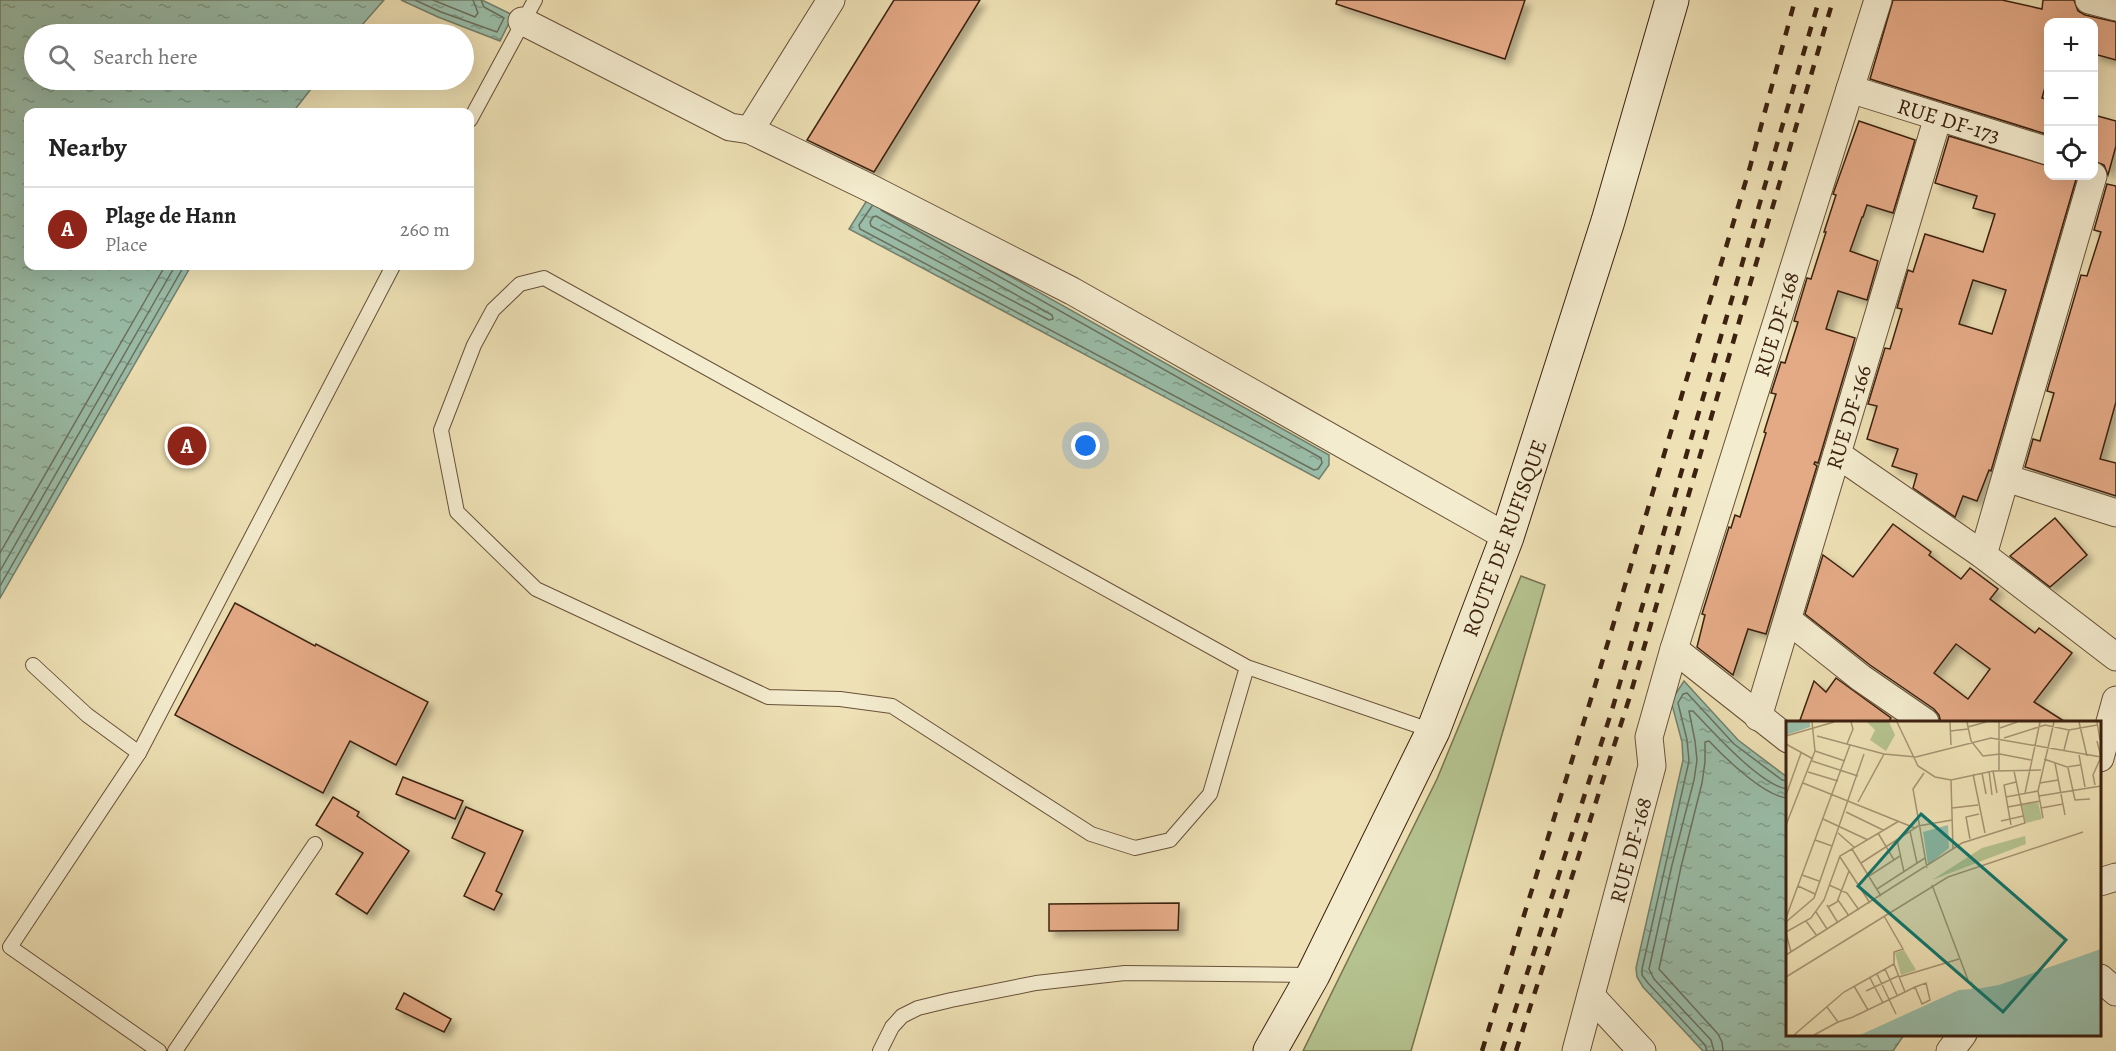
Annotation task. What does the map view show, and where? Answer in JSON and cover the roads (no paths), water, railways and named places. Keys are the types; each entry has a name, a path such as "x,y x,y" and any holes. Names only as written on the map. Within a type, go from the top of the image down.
{"main road":[{"name":"ROUTE DE RUFISQUE","path":"1270,1051 1312,975 1433,731 1507,537 1608,221 1672,0"}],"street":[{"path":"750,130 831,0"},
{"name":"RUE DF-168","path":"1576,1051 1652,766 1649,737 1674,649 1878,0"},
{"path":"2089,0 2116,7"},
{"path":"528,11 730,127 750,130 1072,291 1507,537"},
{"name":"RUE DF-173","path":"1850,89 2044,149"},
{"name":"RUE DF-166","path":"1758,717 1938,117"},
{"path":"1983,555 2095,180"},
{"path":"1837,454 1983,555 2116,657"},
{"path":"2006,478 2116,513"},
{"path":"1788,620 1861,678 1922,721"},
{"path":"1674,649 1786,738"},
{"path":"2101,754 2116,700"},
{"path":"2101,882 2116,877"},
{"path":"2101,979 2116,992"},
{"path":"1591,996 1641,1051"},
{"path":"1950,1051 1962,1036"}],"lane":[{"path":"474,112 528,11"},
{"path":"159,1051 5,945 139,753 391,270"},
{"path":"1246,667 1210,794 1170,840 1135,848 1091,834 892,706 840,699 768,697 536,589 457,512 441,430 474,345 493,310 520,284 544,278 1246,667 1433,731"},
{"path":"33,665 87,715 139,753"},
{"path":"175,1051 315,844"},
{"path":"880,1051 892,1027 902,1016 918,1008 1036,983 1125,973 1312,975"}],"water":[{"path":"0,0 384,0 363,24 24,24 24,90 310,90 296,108 24,108 24,270 189,270 0,598"},
{"path":"401,0 482,0 513,15 500,41 474,31 474,24 456,24"},
{"path":"869,197 1329,455 1329,465 1319,479 849,229"},
{"path":"1684,681 1738,740 1786,776 1786,1036 1903,1036 1893,1051 1703,1051 1643,987 1637,977 1636,968 1683,760 1682,742 1671,701"}],"railway":[{"path":"1482,1051 1594,689 1750,167 1795,0"},
{"path":"1502,1051 1612,710 1819,0"},
{"path":"1516,1051 1629,699 1833,0"}],"place":[{"name":"Plage de Hann","path":"187,446"}]}
